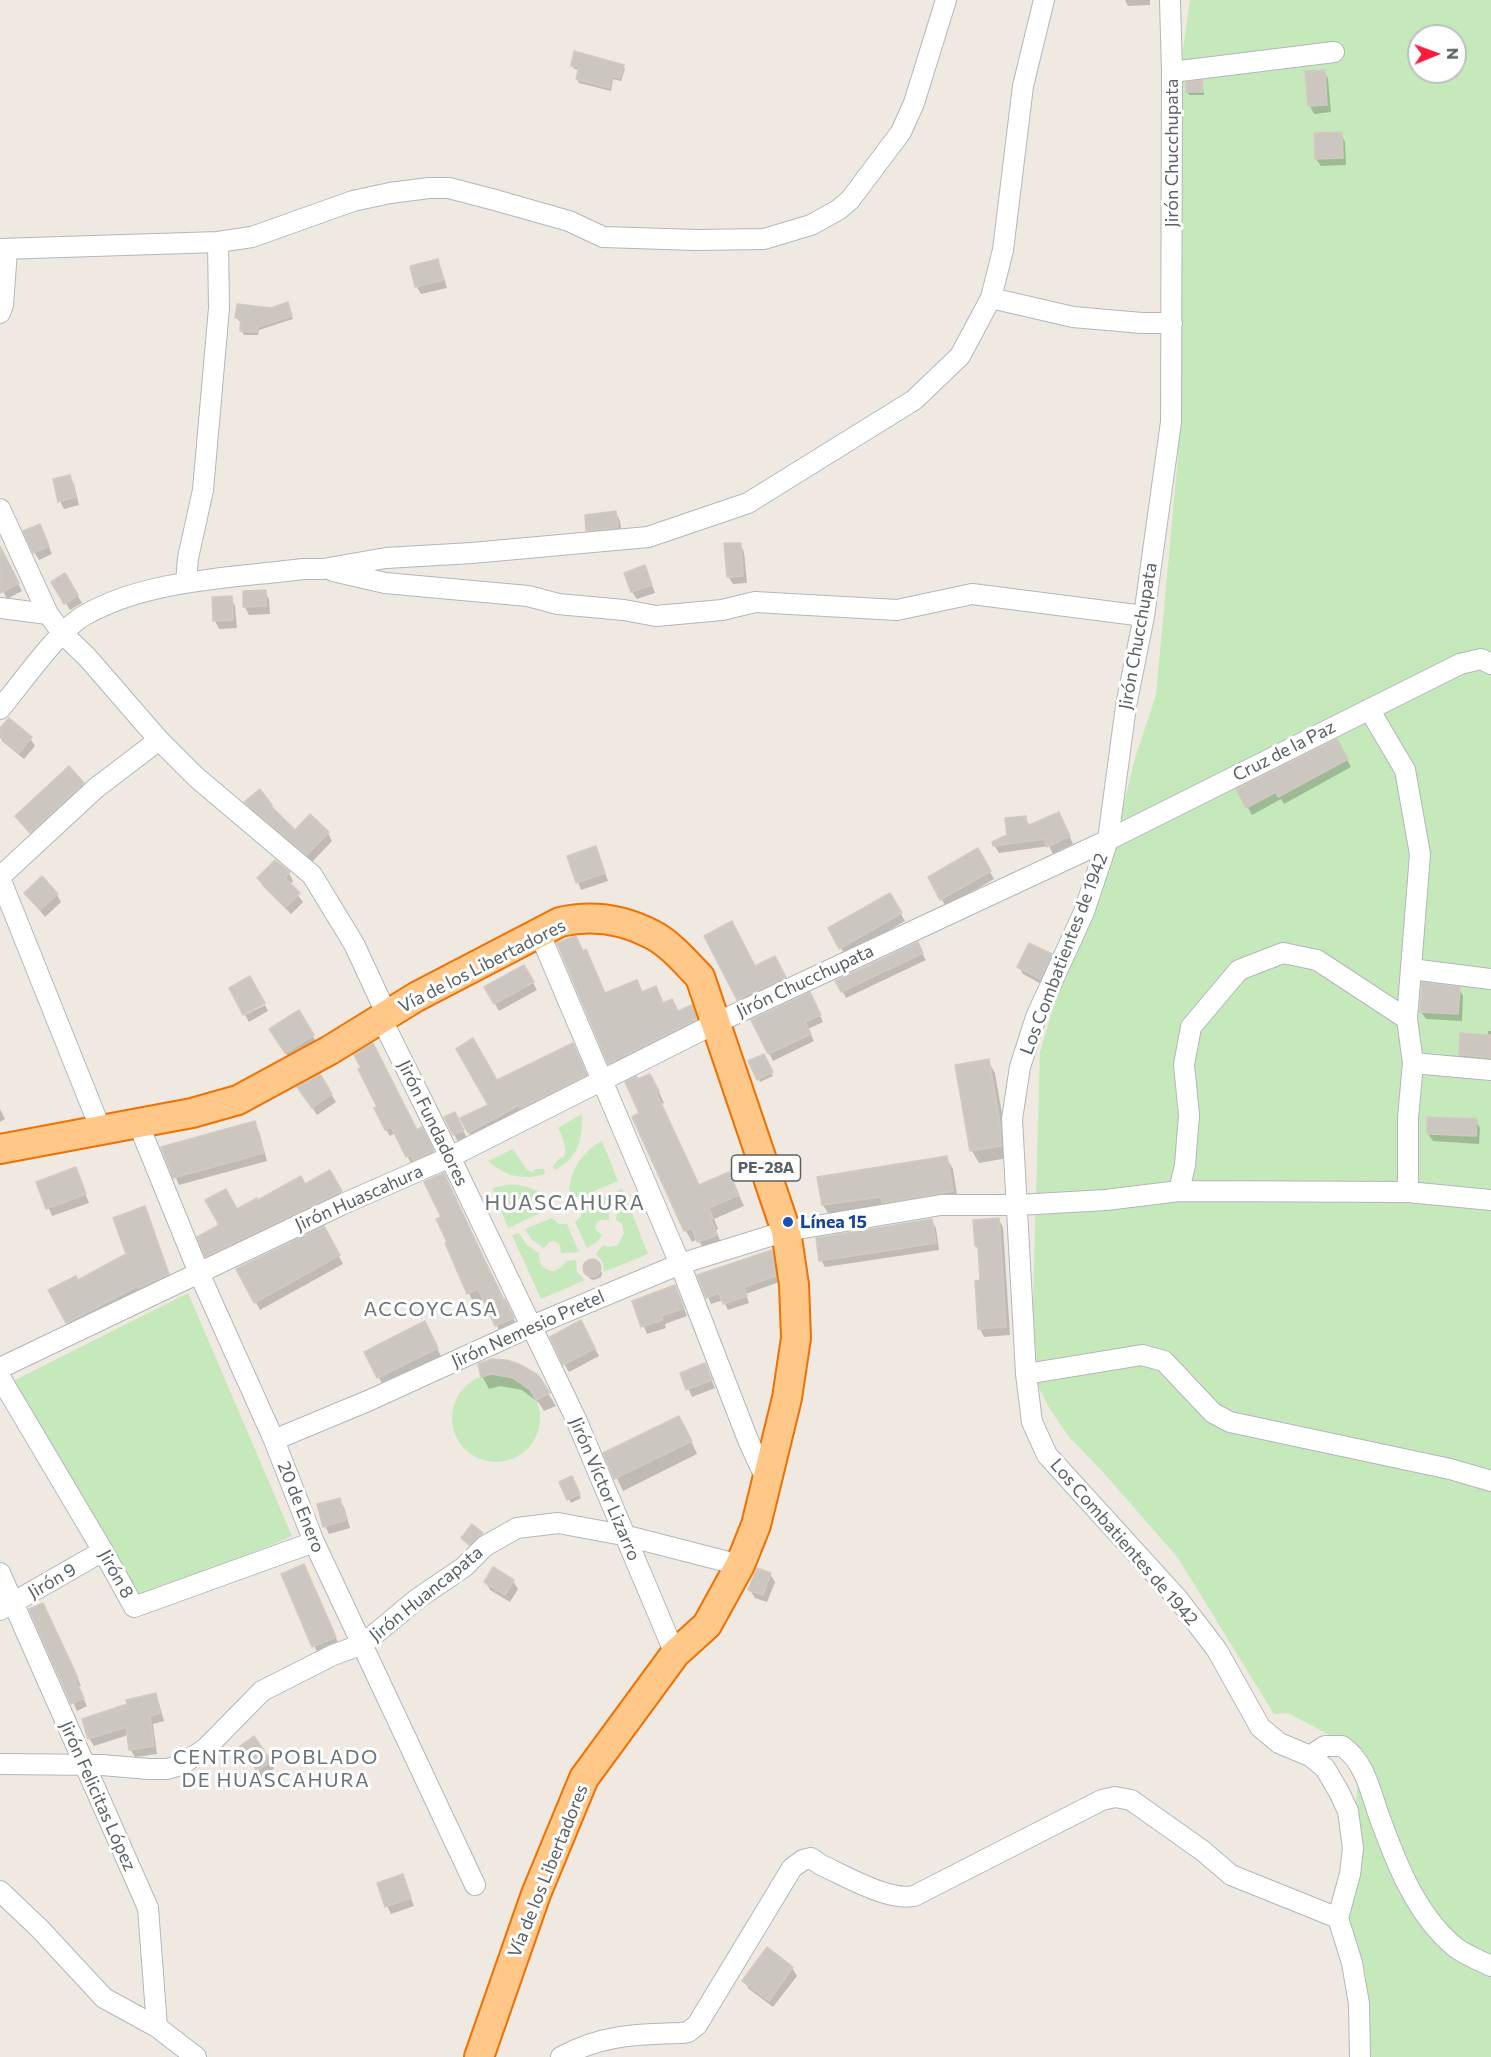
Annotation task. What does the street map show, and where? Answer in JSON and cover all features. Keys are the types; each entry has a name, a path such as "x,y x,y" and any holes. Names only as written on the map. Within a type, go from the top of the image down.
{"highway":[{"name":"Vía de los Libertadores","path":"0,1149 192,1113 238,1100 330,1050 416,997 560,922 582,917 613,920 652,934 677,953 700,978 786,1231 794,1285 795,1338 787,1398 756,1525 740,1565 707,1625 675,1654 584,1779 536,1894 478,2057"}],"street":[{"path":"0,313 3,305 3,249 218,242 252,237 353,201 429,188 449,188 495,200 569,221 603,237 696,240 764,239 811,225 838,210 850,200 901,132 914,103 946,0"},
{"path":"0,710 63,634 84,615 136,593 160,586 303,569 323,569 386,558 648,537 748,503 914,400 960,356 991,298 1004,249 1023,86 1044,0"},
{"name":"Jirón Chucchupata","path":"716,1023 1108,840 1126,706 1144,616 1171,423 1172,72 1170,0"},
{"path":"1172,72 1334,52"},
{"path":"186,584 188,558 203,490 219,308 218,242"},
{"path":"991,298 1073,317 1142,323 1172,323"},
{"name":"Jirón Fundadores","path":"0,509 48,614 63,634 87,657 159,740 196,777 312,875 354,944 384,1017 532,1326"},
{"path":"323,569 385,583 528,596 558,604 624,610 656,616 722,610 755,602 897,610 972,594 1144,616"},
{"path":"0,608 48,614"},
{"name":"Cruz de la Paz","path":"1108,840 1460,664 1481,659 1491,664"},
{"path":"1369,709 1405,770 1420,854 1407,1019 1413,1063 1408,1118 1408,1192"},
{"path":"101,1130 0,878 96,788 159,740"},
{"name":"Los Combatientes de 1942","path":"1108,840 1084,912 1036,1017 1020,1067 1012,1119 1026,1374 1032,1422 1047,1455 1178,1599 1217,1650 1260,1727 1279,1743 1310,1755 1325,1768 1348,1810 1353,1848 1350,1874 1338,1918"},
{"path":"539,932 680,1264 748,1440 767,1481"},
{"path":"1179,1191 1185,1165 1189,1115 1184,1065 1191,1027 1239,970 1283,953 1317,960 1407,1019"},
{"path":"1411,969 1491,979"},
{"name":"Jirón Huascahura","path":"0,1368 343,1203 450,1156 716,1023"},
{"path":"1413,1063 1491,1070"},
{"name":"20 de Enero","path":"138,1123 199,1273 274,1440 314,1542 475,1885"},
{"name":"Jirón Nemesio Pretel","path":"274,1440 370,1400 532,1326 680,1264 786,1231 941,1205 1018,1205 1106,1200 1179,1191 1408,1192 1491,1200"},
{"name":"Jirón Víctor Lizarro","path":"532,1326 575,1417 675,1654"},
{"path":"1026,1374 1142,1355 1154,1357 1164,1361 1214,1413 1230,1422 1450,1469 1491,1481"},
{"name":"Jirón 8","path":"0,1377 134,1607 314,1542"},
{"name":"Jirón Huancapata","path":"0,1764 84,1764 149,1769 167,1769 181,1765 206,1748 262,1691 333,1655 363,1644 417,1599 464,1567 485,1546 517,1528 558,1523 623,1535 740,1565"},
{"name":"Jirón 9","path":"6,1607 103,1551"},
{"name":"Jirón Felicitas López","path":"0,1574 6,1607 84,1764 148,1908 157,2027"},
{"path":"1310,1755 1324,1746 1342,1746 1356,1759 1366,1778 1398,1867 1436,1930 1457,1949 1491,1966"},
{"path":"561,2057 579,2047 616,2036 681,2033 688,2032 698,2025 792,1868 802,1860 811,1858 821,1865 890,1895 914,1896 1102,1800 1115,1797 1131,1800 1203,1851 1231,1875 1338,1918 1352,1963 1359,2004 1360,2057"},
{"path":"0,1891 40,1929 104,1998 157,2027 196,2057"}],"green space":[{"path":"1190,0 1491,0 1491,2057 1362,2057 1342,1904 1353,1835 1358,1780 1335,1738 1288,1713 1274,1714 1178,1558 1070,1438 1051,1411 1031,1373 1040,1052 1055,1001 1102,894 1135,758 1156,695 1178,457 1180,70"},
{"path":"582,1114 578,1147 569,1160 555,1170 553,1166 564,1157 565,1150 558,1128"},
{"path":"602,1141 618,1181 580,1197 574,1197 569,1190 575,1168 589,1150"},
{"path":"513,1149 527,1170 532,1172 535,1169 544,1169 545,1174 528,1177 514,1176 488,1161"},
{"path":"507,1185 524,1186 539,1192 549,1199 549,1209 508,1228 492,1188"},
{"path":"622,1188 648,1254 604,1272 603,1263 596,1254 603,1245 609,1247 618,1245 624,1233 622,1224 616,1220 619,1203 616,1192"},
{"path":"609,1194 609,1220 603,1219 597,1222 596,1230 602,1235 598,1241 587,1248 575,1222 581,1216 581,1205"},
{"path":"552,1218 559,1224 567,1224 579,1252 561,1253 560,1245 555,1241 549,1242 544,1248 532,1240 525,1229"},
{"path":"519,1233 527,1245 539,1253 542,1266 555,1271 566,1261 576,1260 577,1272 585,1280 541,1299 512,1235"},
{"path":"188,1293 292,1536 135,1603 13,1381"},
{"path":"496,1374 513,1378 527,1387 536,1401 540,1418 536,1435 527,1449 513,1458 496,1462 479,1458 465,1449 456,1435 452,1418 456,1401 465,1387 479,1378"}],"building":[{"path":"574,51 624,65 620,78 612,76 609,88 576,79 579,67 571,66"},
{"path":"1325,70 1327,105 1308,106 1305,71"},
{"path":"1203,80 1202,92 1186,92 1186,82"},
{"path":"1342,132 1343,158 1315,159 1314,133"},
{"path":"438,259 443,280 415,287 410,266"},
{"path":"288,302 292,316 258,327 257,332 240,331 241,319 235,318 237,304 271,308"},
{"path":"70,475 76,497 58,502 53,479"},
{"path":"616,511 618,528 586,531 585,515"},
{"path":"40,524 49,546 33,553 23,531"},
{"path":"724,543 741,543 743,576 727,577"},
{"path":"0,546 19,583 0,593"},
{"path":"645,565 652,585 631,592 624,573"},
{"path":"65,573 78,595 64,604 51,582"},
{"path":"266,590 266,606 243,607 243,591"},
{"path":"232,596 233,620 213,621 212,597"},
{"path":"9,718 32,737 19,753 0,737 0,728"},
{"path":"1337,739 1348,759 1278,797 1276,792 1246,808 1236,789"},
{"path":"69,766 84,783 30,833 15,816"},
{"path":"260,789 271,806 295,830 310,814 329,832 307,855 244,802"},
{"path":"1059,812 1070,836 1047,847 1044,839 993,846 992,842 1007,835 1005,818 1026,816 1027,826"},
{"path":"596,846 605,873 576,883 567,856"},
{"path":"978,848 991,871 940,900 928,877"},
{"path":"275,860 290,872 285,878 300,893 286,907 257,878"},
{"path":"42,876 58,894 40,910 24,893"},
{"path":"890,893 902,913 839,949 828,928"},
{"path":"732,921 755,966 775,956 786,977 737,1000 704,936"},
{"path":"576,936 583,951 586,949 605,993 637,980 642,992 656,986 663,1003 672,999 678,1011 692,1005 697,1019 608,1064 557,943"},
{"path":"918,942 923,953 841,992 835,981"},
{"path":"1029,943 1052,954 1040,979 1017,967"},
{"path":"524,965 534,982 494,1004 484,987"},
{"path":"250,976 265,1003 243,1015 229,988"},
{"path":"1422,982 1460,987 1458,1014 1420,1012"},
{"path":"810,992 821,1015 805,1022 811,1034 768,1054 751,1020"},
{"path":"299,1010 314,1035 285,1053 269,1029"},
{"path":"1460,1033 1491,1035 1491,1058 1459,1055"},
{"path":"473,1038 497,1080 573,1043 587,1075 520,1108 519,1105 468,1133 460,1118 488,1105 456,1049"},
{"path":"373,1043 417,1130 422,1127 434,1151 413,1160 411,1155 406,1157 391,1127 385,1130 354,1055"},
{"path":"764,1054 773,1072 757,1080 748,1061"},
{"path":"989,1059 1000,1123 1001,1146 970,1151 955,1065"},
{"path":"320,1074 332,1094 312,1108 297,1087"},
{"path":"650,1074 699,1185 729,1172 739,1195 709,1208 717,1235 697,1242 692,1228 684,1231 632,1117 639,1113 625,1082 636,1076 638,1079"},
{"path":"455,1112 464,1130 453,1135 444,1117"},
{"path":"1427,1117 1477,1119 1476,1136 1427,1134"},
{"path":"255,1121 264,1153 173,1178 161,1147"},
{"path":"947,1156 953,1191 882,1203 881,1197 822,1205 817,1177"},
{"path":"76,1167 86,1194 46,1209 36,1182"},
{"path":"330,1170 342,1191 205,1257 197,1237 219,1225 205,1200 226,1189 237,1209 301,1176 305,1184"},
{"path":"444,1173 503,1300 505,1299 514,1318 495,1326 478,1289 467,1294 436,1219 441,1217 424,1182"},
{"path":"145,1206 169,1274 138,1288 138,1286 66,1323 48,1290 76,1276 78,1280 126,1254 113,1218"},
{"path":"999,1218 1006,1327 978,1329 975,1281 980,1280 978,1246 975,1246 973,1220"},
{"path":"932,1219 936,1243 819,1261 816,1238"},
{"path":"324,1226 340,1255 254,1303 236,1269"},
{"path":"772,1250 776,1276 744,1287 747,1296 723,1304 719,1293 706,1298 697,1275"},
{"path":"588,1259 596,1259 601,1264 599,1275 588,1277 583,1272 583,1264"},
{"path":"675,1285 684,1308 661,1316 663,1320 641,1327 632,1301"},
{"path":"581,1320 595,1348 563,1365 550,1337"},
{"path":"425,1321 438,1348 377,1378 364,1352"},
{"path":"492,1359 519,1364 538,1375 550,1393 536,1400 530,1390 513,1378 492,1374 481,1377 478,1364"},
{"path":"705,1363 712,1380 686,1390 680,1373"},
{"path":"679,1416 692,1441 614,1479 603,1453"},
{"path":"572,1476 580,1494 567,1500 559,1482"},
{"path":"340,1498 346,1520 323,1527 317,1504"},
{"path":"472,1524 483,1533 469,1545 461,1538"},
{"path":"304,1564 336,1637 312,1647 281,1574"},
{"path":"493,1567 514,1580 505,1595 484,1582"},
{"path":"757,1568 771,1573 763,1595 748,1590"},
{"path":"43,1603 78,1678 75,1679 84,1698 71,1704 29,1609"},
{"path":"156,1693 160,1713 150,1716 154,1746 129,1750 126,1727 88,1739 82,1719 127,1704 126,1700"},
{"path":"254,1736 271,1761 257,1771 240,1746"},
{"path":"403,1874 411,1898 385,1907 377,1883"},
{"path":"767,1947 793,1967 769,2001 742,1981"}],"place":[{"name":"Línea 15","path":"788,1222"}],"district":[{"name":"HUASCAHURA","path":"565,1203"},
{"name":"ACCOYCASA","path":"431,1309"},
{"name":"CENTRO POBLADO DE HUASCAHURA","path":"276,1768"}]}
